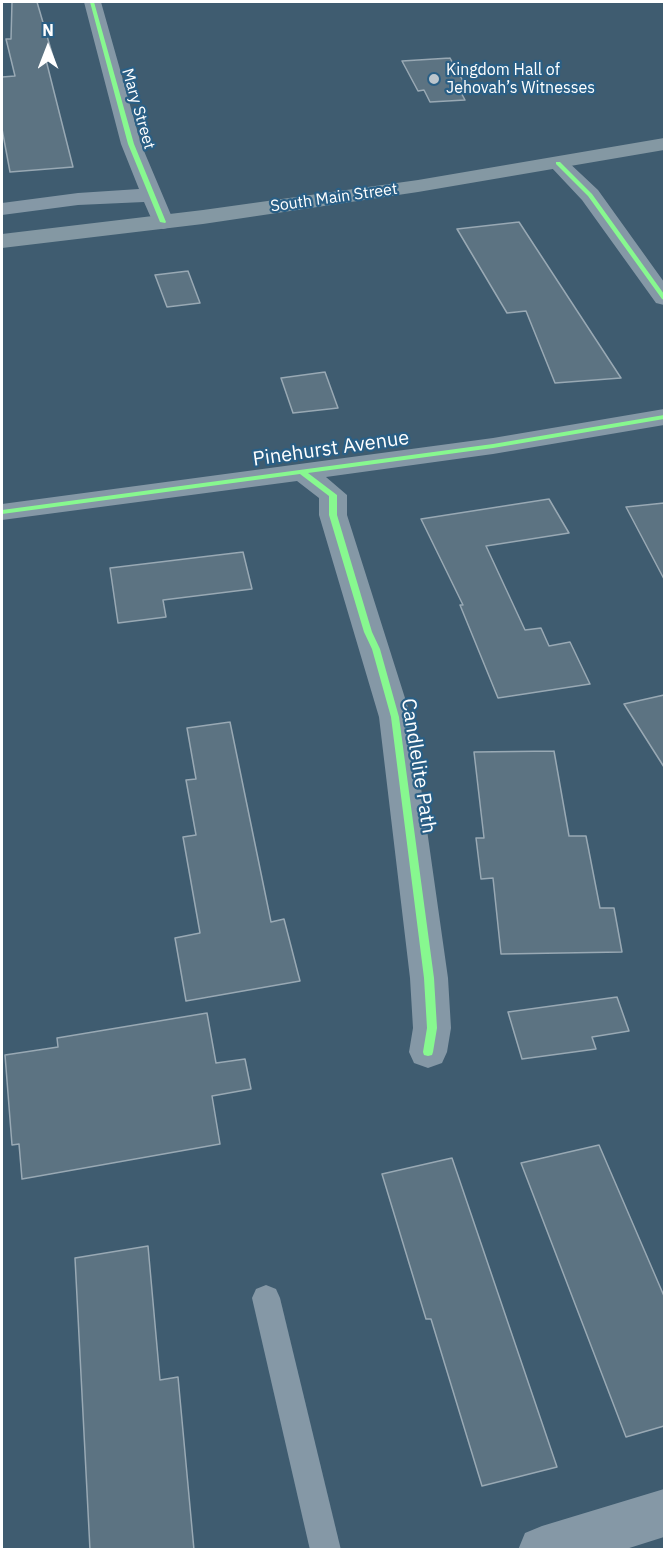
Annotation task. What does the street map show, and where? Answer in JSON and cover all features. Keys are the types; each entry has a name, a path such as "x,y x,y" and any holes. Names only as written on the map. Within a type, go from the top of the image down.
{"main road":[{"name":"South Main Street","path":"2,241 163,222 418,186 664,144"}],"street":[{"name":"Mary Street","path":"92,2 125,118 130,144 163,222"},
{"path":"558,163 590,195 664,298"},
{"path":"2,209 78,199 153,195"},
{"name":"Pinehurst Avenue","path":"2,512 493,446 664,417"},
{"name":"Candlelite Path","path":"302,471 333,495 333,515 368,632 376,648 395,717 429,978 432,1028 428,1052"},
{"path":"542,1550 664,1514"}],"lane":[{"path":"266,1298 326,1550"}],"building":[{"path":"12,2 37,2 54,60 46,60 73,167 10,172 2,129 2,77 15,76 6,39 11,39"},
{"name":"Kingdom Hall of Jehovah’s Witnesses","path":"450,58 467,88 459,89 465,100 430,102 424,90 418,91 402,61"},
{"path":"519,222 621,378 555,383 526,311 507,313 457,229"},
{"path":"188,271 200,303 167,307 155,275"},
{"path":"325,372 338,408 293,413 281,378"},
{"path":"549,499 569,533 486,546 525,630 541,628 549,646 570,642 590,684 498,698 460,605 463,605 421,519"},
{"path":"664,503 664,579 626,507"},
{"path":"243,552 252,589 163,600 166,617 118,623 110,568"},
{"path":"664,695 664,767 624,704"},
{"path":"230,722 271,922 284,919 300,981 186,1001 175,938 200,933 183,837 196,835 186,780 196,779 187,728"},
{"path":"554,751 569,836 586,836 600,908 614,908 622,952 501,954 493,878 481,879 476,838 484,838 474,752"},
{"path":"617,997 629,1031 592,1037 596,1049 522,1059 508,1012"},
{"path":"207,1013 216,1063 245,1059 251,1089 212,1096 220,1144 22,1179 19,1144 12,1145 5,1055 58,1047 57,1038"},
{"path":"599,1145 664,1296 664,1426 626,1437 521,1163"},
{"path":"452,1158 557,1467 482,1486 431,1319 426,1319 382,1174"},
{"path":"148,1246 160,1380 178,1377 194,1550 90,1550 75,1258"}],"cycle path":[{"path":"92,2 131,144 163,222"},
{"path":"558,163 590,195 664,298"},
{"path":"2,512 493,446 664,417"},
{"path":"301,471 333,495 333,515 395,717 429,978 432,1028 428,1052"}],"place":[{"name":"Kingdom Hall of Jehovah’s Witnesses","path":"434,79"}]}
